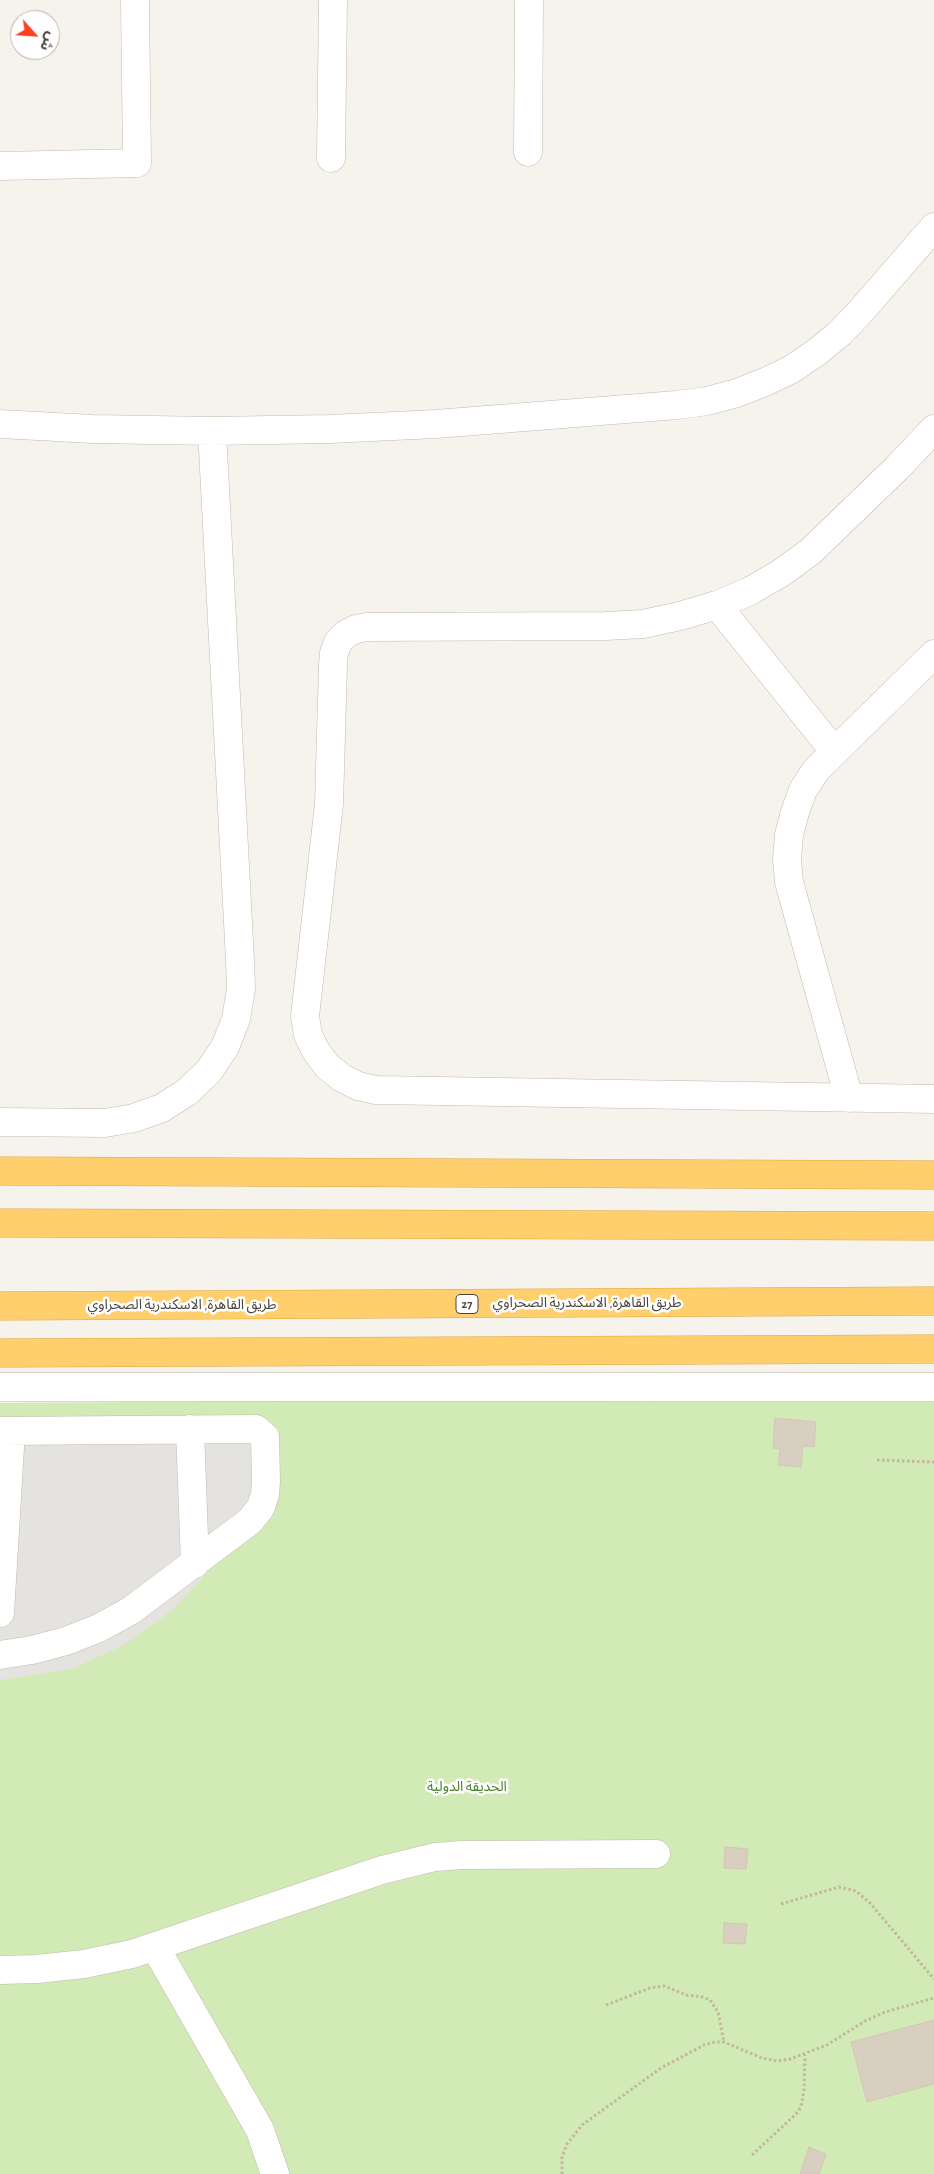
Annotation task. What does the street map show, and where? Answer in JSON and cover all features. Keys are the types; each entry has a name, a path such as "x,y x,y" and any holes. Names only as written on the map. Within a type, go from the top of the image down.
{"highway":[{"path":"0,1171 934,1175"},
{"path":"0,1223 934,1226"},
{"name":"طريق القاهرة, الاسكندرية الصحراوي","path":"0,1306 934,1301"},
{"path":"0,1353 934,1349"}],"street":[{"path":"0,166 137,163 135,0"},
{"path":"331,158 332,0"},
{"path":"528,152 529,0"},
{"path":"0,424 93,429 330,430 436,424 707,401 737,393 792,369 834,338 861,311 934,227"},
{"path":"934,429 897,468 810,551 781,573 717,605 680,616 634,624 596,626 367,627 356,629 346,634 338,642 334,653 329,804 305,1016 308,1034 316,1051 327,1066 342,1078 358,1086 376,1090 934,1100"},
{"path":"0,1122 105,1123 134,1118 162,1108 187,1092 209,1072 225,1047 236,1019 241,989 240,960 212,431"},
{"path":"717,605 834,751"},
{"path":"849,1098 788,882 789,835 794,812 803,790 816,770 934,654"},
{"path":"0,1387 934,1387"},
{"path":"190,1429 195,1564"},
{"path":"0,1612 6,1431 256,1429 265,1437 265,1494 261,1508 250,1521 130,1611 99,1628 66,1641 32,1650 0,1655"},
{"path":"0,1970 37,1969 84,1964 155,1947 382,1870 435,1857 462,1854 656,1854"},
{"path":"155,1947 260,2130 275,2174"}],"path":[{"path":"877,1460 934,1462"},
{"path":"781,1904 838,1887 856,1891 870,1903 934,1979"},
{"path":"606,2005 650,1988 664,1986 686,1995 703,1997 710,2000 718,2012 724,2042"},
{"path":"562,2174 562,2157 567,2144 582,2125 661,2068 704,2045 724,2042 762,2058 776,2061 805,2055 827,2045 885,2012 934,1998"},
{"path":"752,2155 796,2114 801,2107 804,2090 805,2055"}],"green space":[{"name":"الحديقة الدولية","path":"269,1401 934,1402 934,2174 0,2174 0,1403"}],"shaded area":[{"path":"0,1421 269,1421 274,1500 174,1609 126,1644 74,1668 0,1680"}],"building":[{"path":"775,1418 816,1422 814,1447 803,1446 801,1467 778,1465 780,1449 773,1448"},
{"path":"725,1847 748,1849 746,1869 724,1868"},
{"path":"724,1923 747,1924 745,1944 723,1943"},
{"path":"934,2020 934,2084 867,2102 851,2042"},
{"path":"809,2147 826,2154 819,2174 800,2174"}]}
